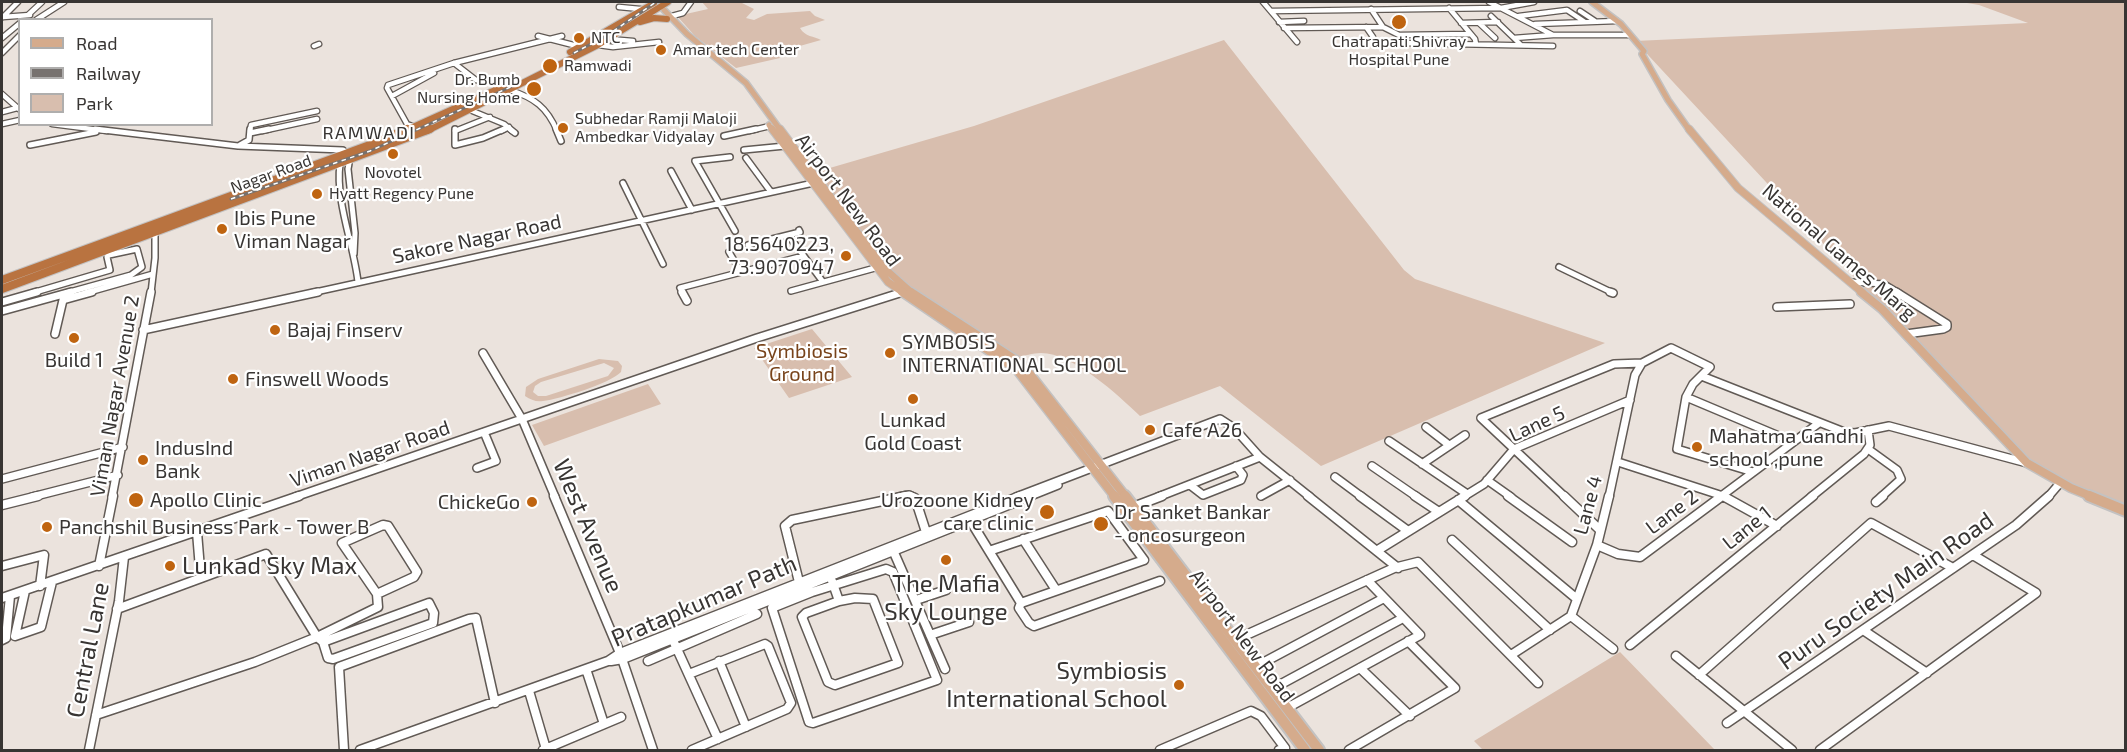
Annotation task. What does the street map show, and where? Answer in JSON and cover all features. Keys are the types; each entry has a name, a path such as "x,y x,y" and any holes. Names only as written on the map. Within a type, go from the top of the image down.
{"highway":[{"path":"638,9 648,2"},
{"path":"638,9 656,2"},
{"path":"621,32 645,20 670,18 668,7 670,2"},
{"name":"Nagar Road","path":"2,280 450,120 598,45 621,32 651,10 670,2"},
{"name":"Nagar Road","path":"2,289 344,157 480,99 581,47 613,26 612,24 638,9"},
{"path":"438,116 450,120"},
{"path":"13,276 20,282"}],"main road":[{"name":"National Games Marg","path":"1585,2 1610,21 1642,54 1668,100 1722,171 1760,208 1851,282 1906,334 2027,463 2060,483 2126,511"},
{"name":"National Games Marg","path":"1592,2 1617,21 1644,51 1642,54"},
{"path":"662,10 670,18"},
{"name":"Airport New Road","path":"670,18 746,83 875,268 1014,367 1133,507 1319,750"},
{"name":"Airport New Road","path":"670,18 740,85 785,146 907,293"},
{"name":"Airport New Road","path":"1097,467 1305,750"}],"street":[{"path":"2,18 18,2"},
{"path":"27,18 42,2"},
{"path":"39,18 64,2"},
{"path":"670,18 683,13 691,2"},
{"path":"1263,2 1297,42"},
{"path":"1380,2 1387,9"},
{"path":"1453,2 1460,8"},
{"path":"1490,2 1553,35"},
{"path":"1514,2 1519,5"},
{"path":"1271,11 1501,8 1534,2"},
{"path":"1560,6 1585,22"},
{"path":"619,7 638,9"},
{"path":"1449,8 1476,42"},
{"path":"1371,9 1383,27"},
{"path":"1518,16 1567,10"},
{"path":"1580,11 1595,21"},
{"path":"1546,13 1556,19"},
{"path":"2,18 28,15"},
{"path":"1491,15 1520,44"},
{"path":"1280,22 1304,21"},
{"path":"1533,24 1617,21"},
{"path":"1476,42 1495,39 1479,22"},
{"path":"1461,23 1498,22"},
{"path":"1578,22 1591,35"},
{"path":"2,38 18,25"},
{"path":"1366,27 1373,38"},
{"path":"1284,28 1383,27 1399,35 1470,34"},
{"path":"1343,28 1350,37"},
{"path":"1514,38 1553,35 1630,35"},
{"path":"538,36 545,40 581,47"},
{"path":"415,127 407,124 387,88 388,85 454,63 562,36"},
{"path":"2,53 18,37"},
{"path":"609,39 652,40"},
{"path":"598,45 659,42"},
{"path":"1399,43 1476,42 1553,46"},
{"path":"454,63 476,80"},
{"path":"392,96 441,68"},
{"path":"510,90 539,100 550,112 561,141"},
{"path":"2,94 18,109"},
{"path":"2,112 18,109"},
{"path":"470,110 490,117 509,127 515,133"},
{"path":"238,146 249,140 249,127 255,123 317,111"},
{"path":"490,117 455,129 455,145 483,138 509,127"},
{"path":"250,133 317,119"},
{"path":"2,124 18,120"},
{"path":"69,126 344,157"},
{"path":"724,136 770,126"},
{"path":"30,145 102,130"},
{"path":"744,150 785,146"},
{"path":"344,157 347,234 354,254"},
{"path":"344,157 348,169 358,282"},
{"path":"730,157 695,161 735,231"},
{"path":"746,158 771,192"},
{"path":"671,171 692,210"},
{"path":"622,183 663,264"},
{"name":"Sakore Nagar Road","path":"143,330 815,183"},
{"path":"748,245 789,236 800,232 798,230"},
{"name":"Viman Nagar Avenue 2","path":"99,566 118,475 153,274 155,231"},
{"path":"789,236 823,282"},
{"path":"2,302 110,270 107,256 137,249 142,267 131,274 2,311"},
{"path":"729,252 741,272"},
{"path":"687,301 680,288 803,256"},
{"path":"1559,267 1613,293"},
{"path":"791,291 875,268"},
{"path":"55,334 63,300 153,274"},
{"path":"1851,282 1884,284 1947,324 1947,327 1943,329 1906,334"},
{"name":"Viman Nagar Road","path":"6,597 522,419 907,293"},
{"path":"1777,307 1850,304"},
{"path":"1600,530 1481,418 1614,364 1642,363 1671,348 1710,367 1704,377 1692,384 1686,397 1677,449 1753,472"},
{"name":"West Avenue","path":"483,353 522,419 621,656 654,750"},
{"name":"Lane 4","path":"1571,616 1596,545 1618,462 1635,375 1642,363"},
{"path":"1704,377 1844,432 1855,433 1889,426 2027,463"},
{"path":"1686,397 1793,442"},
{"name":"Lane 5","path":"1378,550 1487,480 1514,449 1630,400"},
{"name":"Pratapkumar Path","path":"360,750 529,692 765,599 832,580 926,532 988,511 1220,419 1234,428 1260,457"},
{"name":"Lane 2","path":"1596,545 1618,554 1640,557 1819,423"},
{"path":"1426,427 1449,446"},
{"path":"1868,430 1868,449 1897,470 1901,478 1876,502"},
{"path":"477,468 496,461 484,432"},
{"path":"1422,464 1465,435"},
{"path":"1389,441 1467,494"},
{"path":"2,479 123,447"},
{"name":"Lane 1","path":"1630,645 1868,449"},
{"path":"1133,507 1260,457 1398,568"},
{"path":"1618,462 1722,495 1777,526"},
{"path":"1190,484 1203,495 1210,494 1241,480 1243,475 1236,466"},
{"path":"1372,466 1438,512"},
{"path":"2,505 118,475"},
{"path":"1335,477 1408,531"},
{"path":"1261,496 1290,480"},
{"path":"1487,480 1572,542"},
{"name":"Puru Society Main Road","path":"1727,723 2016,525 2060,483"},
{"path":"799,582 785,526 792,520 909,495 915,498 926,532"},
{"path":"1458,500 1577,599"},
{"name":"Pratapkumar Path","path":"621,656 672,638 765,599 799,582 970,520 988,511"},
{"path":"989,551 1108,511 1144,560 1021,603"},
{"path":"970,520 1021,603 1019,608 1029,623 1034,626 1160,581"},
{"path":"1699,675 1871,523 1953,568"},
{"path":"320,640 378,607 377,594 342,543 383,525 387,526 417,572 414,577 377,594"},
{"path":"197,532 200,569"},
{"path":"1023,539 1056,590"},
{"path":"1452,540 1550,630"},
{"path":"892,548 945,669"},
{"path":"96,715 255,662 320,640 429,603 434,613 433,623 333,659 328,658 320,640 266,554 117,609"},
{"path":"2,566 44,555 40,586"},
{"path":"1820,750 2036,593 1973,555"},
{"name":"Central Lane","path":"89,750 117,609 124,557"},
{"path":"1236,640 1394,568 1418,562 1538,683"},
{"path":"886,568 893,572 937,680 933,684 813,723 809,722 772,608 832,580 886,568"},
{"path":"832,580 839,601"},
{"path":"1287,708 1420,635 1367,580"},
{"path":"25,591 15,636 41,627 52,582"},
{"path":"916,600 946,590"},
{"path":"2,640 6,638 6,597"},
{"path":"855,598 873,600 898,663 835,685 828,682 802,618 806,613 839,601 855,598"},
{"path":"1255,667 1304,644 1344,617 1384,598"},
{"path":"648,661 756,614"},
{"path":"1511,656 1571,616 1613,649"},
{"path":"344,750 339,667 469,619 476,618 495,704"},
{"path":"1272,689 1403,618"},
{"path":"930,635 969,622"},
{"path":"1863,630 1927,673"},
{"path":"672,638 718,739"},
{"path":"1349,750 1455,688 1408,641"},
{"path":"689,674 760,645 768,646 791,706 692,750"},
{"path":"1676,656 1792,750"},
{"path":"719,661 746,727"},
{"path":"1360,668 1410,716"},
{"path":"586,669 604,724"},
{"path":"529,692 544,750 621,717"},
{"path":"1160,750 1251,711 1261,716 1284,750"}],"green space":[{"path":"702,2 740,2 754,9 746,18 754,20 767,14 810,11 825,20 800,28 807,35 821,40 782,51 778,55 780,58 736,68 695,36 677,16 708,9"},
{"path":"1961,2 2125,2 2125,510 2027,463 1635,41 2028,23 1979,5"},
{"path":"1224,40 1404,270 1415,279 1605,343 1321,466 1220,386 1140,416 1120,397 1081,367 1067,360 1041,353 1017,357 906,286 890,272 816,172 974,126"},
{"name":"Symbiosis Ground","path":"812,329 852,377 789,398 754,348"},
{"path":"599,359 618,361 622,366 621,372 607,381 551,400 538,401 525,396 526,387 538,379","holes":["604,363 614,368 608,376 546,396 538,396 533,392 535,386 541,382"]},
{"path":"648,384 661,404 544,446 532,425"},
{"path":"1620,652 1715,750 1483,750 1474,741"}],"tunnel":[{"path":"660,2 660,11"}],"railway":[{"path":"574,53 606,36 656,2"},
{"path":"231,199 370,151 517,84"}],"place":[{"name":"Chatrapati Shivray Hospital Pune","path":"1399,22"},
{"name":"NTC","path":"579,38"},
{"name":"Amar tech Center","path":"661,50"},
{"name":"Ramwadi","path":"550,66"},
{"name":"Dr. Bumb Nursing Home","path":"534,89"},
{"name":"Subhedar Ramji Maloji Ambedkar Vidyalay","path":"563,128"},
{"name":"Novotel","path":"393,154"},
{"name":"Hyatt Regency Pune","path":"317,194"},
{"name":"Ibis Pune Viman Nagar","path":"222,229"},
{"name":"18.5640223, 73.9070947","path":"846,256"},
{"name":"Bajaj Finserv","path":"275,330"},
{"name":"Build 1","path":"74,338"},
{"name":"SYMBOSIS INTERNATIONAL SCHOOL","path":"890,353"},
{"name":"Finswell Woods","path":"233,379"},
{"name":"Lunkad Gold Coast","path":"913,399"},
{"name":"Cafe A26","path":"1150,430"},
{"name":"Mahatma Gandhi school ,pune","path":"1697,447"},
{"name":"IndusInd Bank","path":"143,460"},
{"name":"Apollo Clinic","path":"136,500"},
{"name":"ChickeGo","path":"532,502"},
{"name":"Urozoone Kidney care clinic","path":"1047,512"},
{"name":"Dr Sanket Bankar - oncosurgeon","path":"1101,524"},
{"name":"Panchshil Business Park - Tower B","path":"47,527"},
{"name":"The Mafia Sky Lounge","path":"946,560"},
{"name":"Lunkad Sky Max","path":"170,566"},
{"name":"Symbiosis International School","path":"1179,685"}],"district":[{"name":"RAMWADI","path":"369,133"}]}
